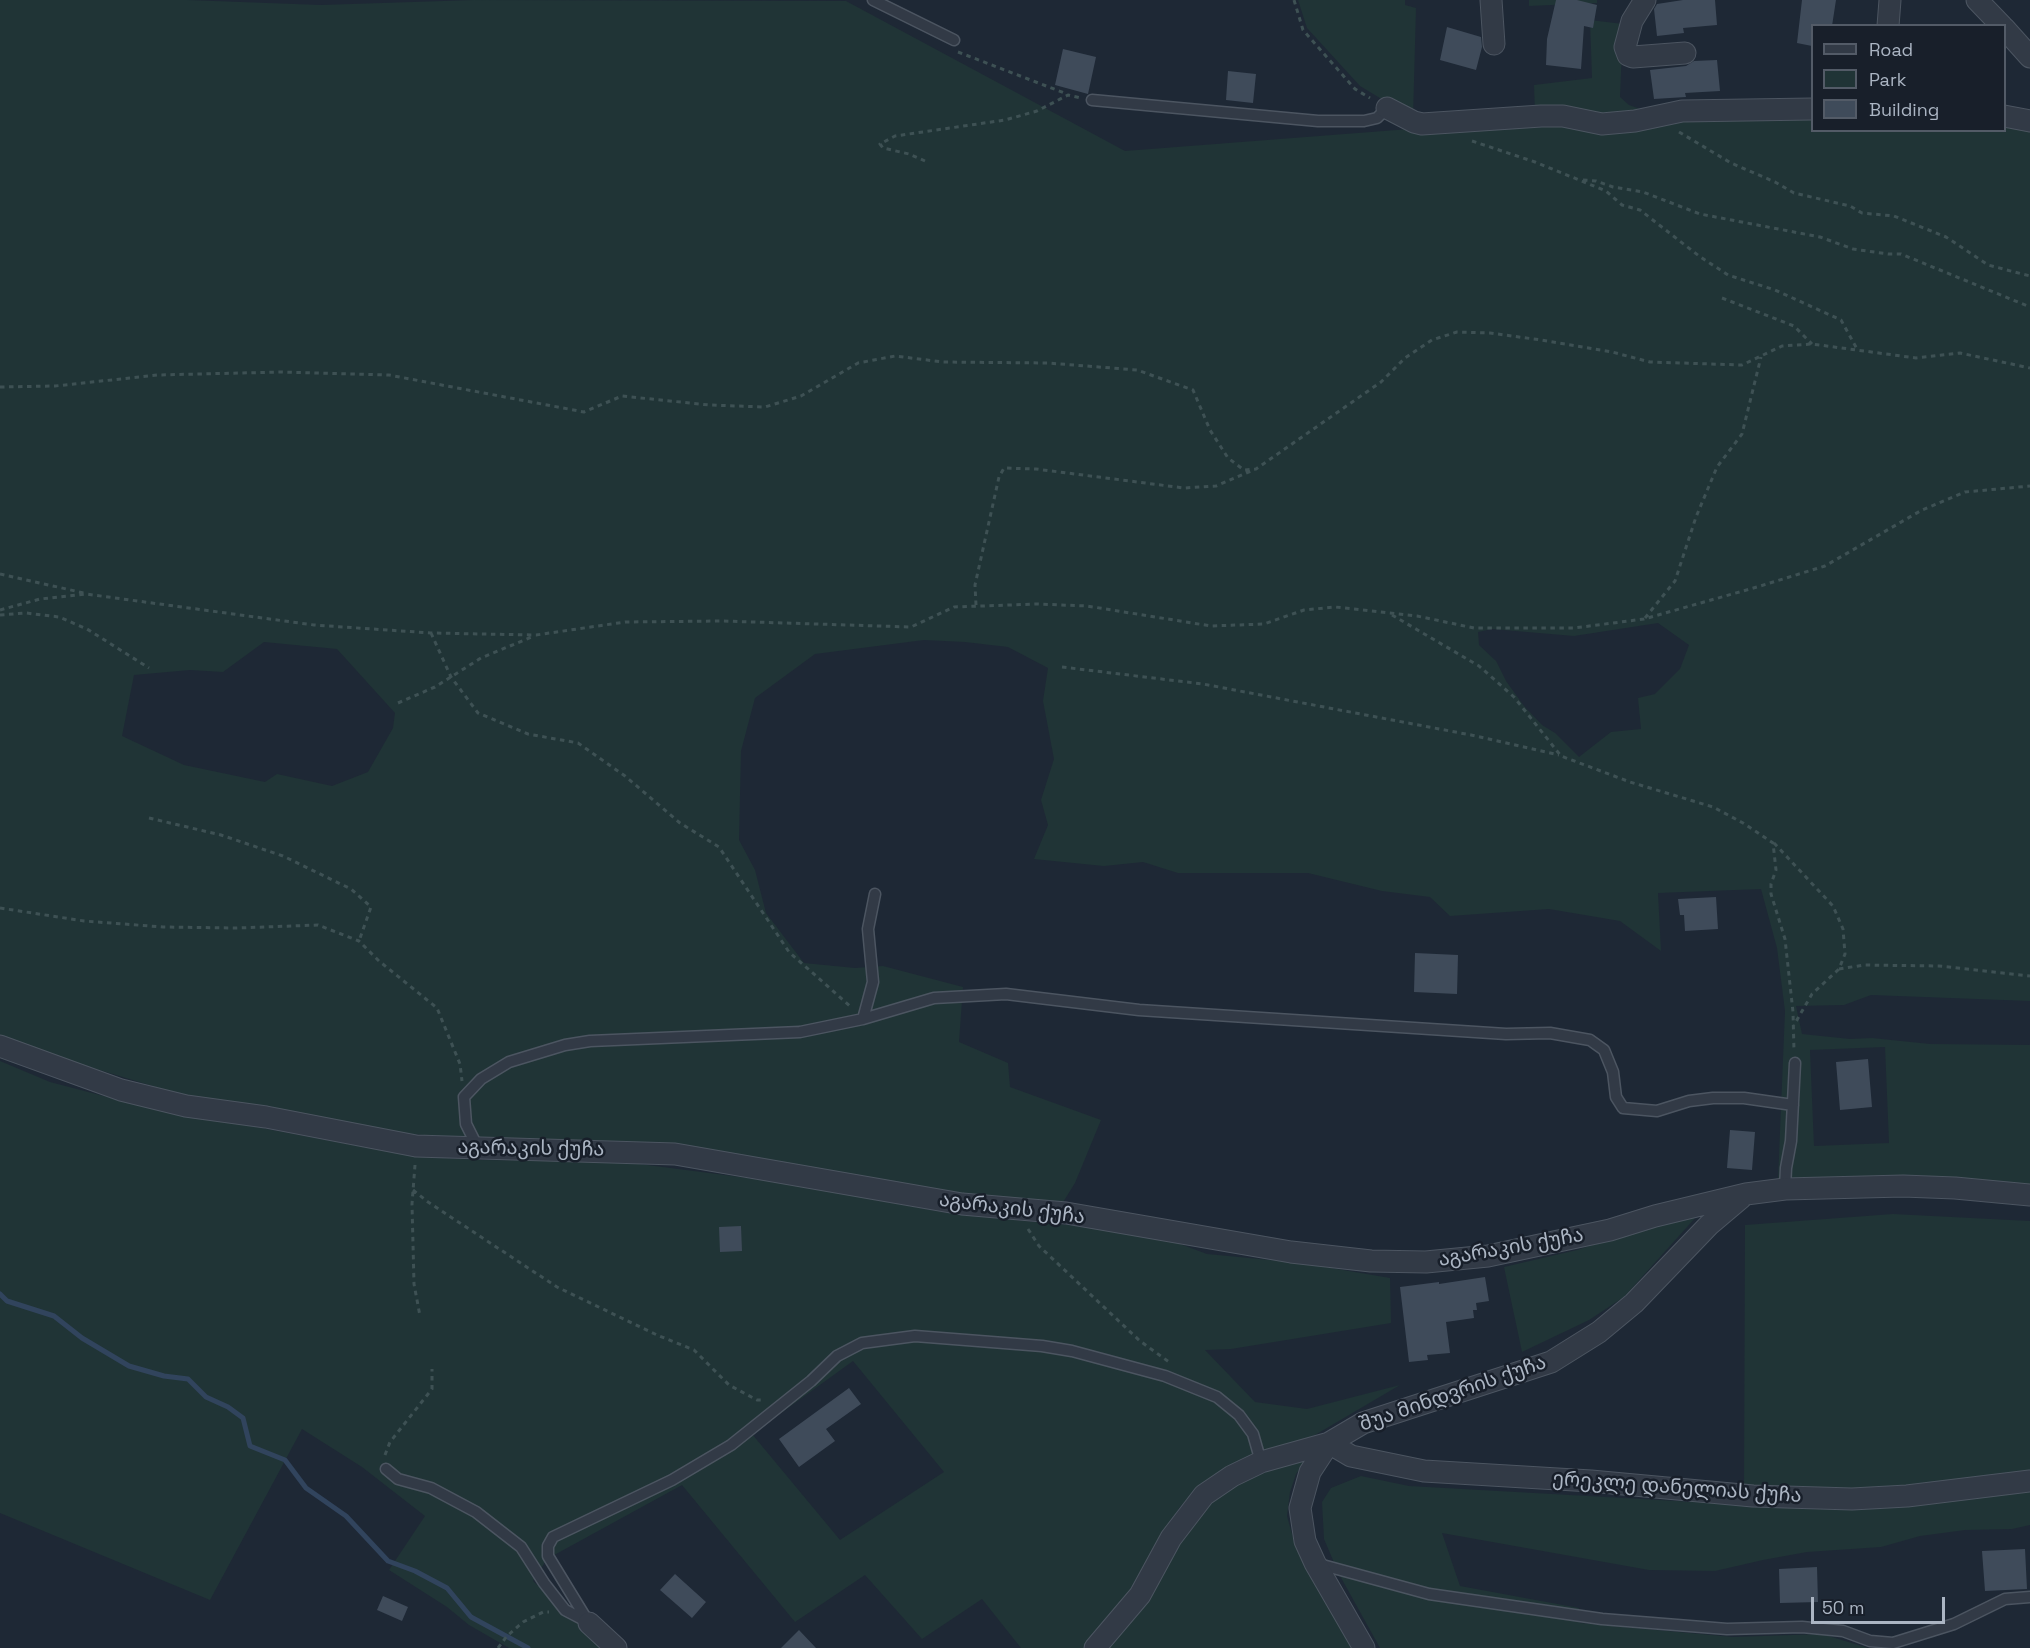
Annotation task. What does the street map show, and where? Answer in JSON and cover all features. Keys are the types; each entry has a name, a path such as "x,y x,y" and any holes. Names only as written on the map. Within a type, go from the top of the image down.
{"street":[{"path":"1491,0 1494,44"},
{"path":"1645,0 1632,21 1625,47 1628,55 1633,57 1685,53"},
{"path":"1888,24 1890,0"},
{"path":"1977,0 2000,24"},
{"path":"2006,30 2030,57"},
{"path":"1388,108 1422,124 1541,116 1563,116 1602,123 1651,118 1682,111 1811,109"},
{"path":"2006,116 2030,121"},
{"name":"აგარაკის ქუჩა","path":"0,1046 121,1090 164,1101 266,1117 416,1146 675,1154 962,1204 1066,1213 1291,1252 1371,1261 1426,1262 1488,1256 1570,1239 1746,1194 1785,1189 1903,1186 2030,1195"},
{"name":"შუა მინდვრის ქუჩა","path":"1364,1648 1305,1542 1300,1508 1310,1472 1329,1443 1363,1423 1551,1362 1599,1332 1634,1303 1709,1225 1746,1194"},
{"path":"1095,1648 1140,1595 1170,1538 1204,1495 1232,1476 1261,1462 1329,1443"},
{"name":"ერეკლე დანელიას ქუჩა","path":"1329,1443 1351,1456 1424,1471 1591,1480 1753,1496 1852,1499 1907,1496 2030,1481"},
{"path":"589,1623 616,1648"}],"lane":[{"path":"873,0 954,40"},
{"path":"1092,100 1318,121 1364,121 1377,118 1388,108"},
{"path":"863,1019 873,982 868,928 875,894"},
{"path":"478,1148 466,1124 464,1097 480,1079 509,1062 566,1045 590,1041 800,1032 863,1019 934,998 1006,994 1139,1010 1495,1033 1550,1033 1590,1040 1604,1050 1613,1072 1616,1096 1623,1108 1658,1111 1689,1101 1713,1098 1744,1098 1793,1105"},
{"path":"1785,1189 1791,1141 1794,1064"},
{"path":"589,1623 548,1556 548,1546 553,1537 672,1480 731,1445 811,1381 837,1356 862,1343 915,1336 1042,1346 1072,1351 1165,1376 1217,1397 1239,1415 1253,1434 1261,1462"},
{"path":"386,1469 398,1479 431,1488 476,1512 521,1547 565,1610 589,1623"},
{"path":"1315,1563 1429,1594 1602,1619 1727,1629 1802,1628 1842,1631 1870,1641 1893,1643 1954,1624 2005,1599 2030,1597"}],"path":[{"path":"1294,0 1303,30 1355,89 1388,108"},
{"path":"954,40 952,50 1068,95 1092,100"},
{"path":"925,161 909,154 883,148 880,144 895,136 1005,120 1037,111 1068,95"},
{"path":"1651,118 1731,163 1794,193 1850,206 1862,213 1894,216 1946,237 1988,264 2030,276"},
{"path":"1464,138 1535,162 1606,191 1622,205 1640,210 1699,256 1728,275 1775,290 1841,320 1857,349"},
{"path":"1581,180 1596,181 1613,187 1643,192 1700,214 1820,237 1853,249 1901,254 2030,307"},
{"path":"1722,298 1794,326 1812,344"},
{"path":"976,604 978,574 999,477 1004,468 1036,469 1184,488 1216,486 1256,469 1381,382 1405,358 1432,340 1457,332 1490,333 1541,340 1612,352 1650,362 1742,365 1782,346 1812,344 1916,358 1960,353 2030,368"},
{"path":"0,387 55,386 158,375 282,372 389,375 584,412 622,396 709,405 765,407 801,396 858,363 895,356 943,362 1048,363 1137,370 1193,390 1210,430 1228,458 1244,470 1256,469"},
{"path":"1644,619 1676,581 1696,518 1717,467 1742,434 1762,356"},
{"path":"0,574 86,594 314,625 431,633 536,635 625,622 722,621 911,627 954,607 976,604 1086,606 1211,626 1264,624 1304,610 1335,607 1417,616 1474,628 1574,628 1644,619 1825,566 1922,510 1965,492 2030,486"},
{"path":"0,610 40,598 86,594"},
{"path":"0,615 26,613 59,617 87,629 149,668"},
{"path":"1390,614 1479,666 1514,697 1561,756"},
{"path":"431,633 451,677 478,713 528,734 578,743 625,776 680,823 719,847 789,952 863,1019"},
{"path":"398,703 435,687 481,658 536,635"},
{"path":"1062,667 1203,684 1471,735 1561,756 1630,782 1713,807 1773,843 1833,906 1843,929 1845,954 1839,969 1812,994 1793,1026"},
{"path":"149,818 221,836 283,856 351,889 371,907 359,941"},
{"path":"1773,843 1776,870 1771,884 1785,939 1791,984 1794,1064"},
{"path":"0,908 84,921 163,927 237,928 318,925 359,941 379,961 437,1008 460,1064 464,1097"},
{"path":"1839,969 1864,965 1940,966 2030,976"},
{"path":"416,1146 413,1190 414,1284 420,1316"},
{"path":"413,1190 557,1287 657,1335 694,1350 729,1385 757,1401 790,1397"},
{"path":"1017,1210 1039,1246 1140,1341 1169,1362"},
{"path":"386,1469 385,1454 390,1442 432,1389 432,1369"},
{"path":"498,1648 507,1636 523,1622 543,1612 565,1610"}],"green space":[{"path":"0,0 187,0 321,5 474,0 846,1 1125,151 1539,119 1811,113 1811,132 2006,132 2006,120 2030,125 2030,1001 1871,995 1844,1005 1796,1006 1802,1034 1930,1044 2030,1045 2030,1186 1913,1175 1778,1180 1785,1011 1777,948 1761,889 1658,893 1661,951 1620,921 1549,909 1450,916 1430,897 1382,891 1308,873 1178,873 1143,862 1104,866 1034,859 1048,825 1041,800 1054,759 1043,701 1048,668 1008,647 924,640 815,654 755,698 741,751 739,840 755,870 766,913 804,963 855,968 883,966 963,987 959,1042 1008,1063 1010,1087 1101,1120 1075,1183 1060,1207 467,1138 366,1131 269,1106 189,1097 0,1040","holes":["1658,623 1689,645 1680,669 1655,694 1638,698 1641,729 1611,732 1579,757 1524,706 1506,681 1496,661 1479,645 1478,632 1492,629 1574,636","264,642 337,649 395,713 393,728 368,772 332,786 277,774 265,782 184,765 122,736 134,675 190,670 223,672","1885,1047 1889,1143 1814,1146 1810,1050"]},
{"path":"1298,0 1405,0 1405,5 1416,8 1413,118 1360,86 1307,28"},
{"path":"1529,0 1597,0 1597,3 1529,6"},
{"path":"1590,20 1623,24 1620,97 1629,105 1646,111 1637,117 1535,113 1534,85 1592,78"},
{"path":"0,1061 50,1082 138,1105 412,1156 478,1160 616,1161 779,1182 953,1214 1119,1230 1161,1237 1207,1254 1302,1263 1390,1278 1391,1323 1231,1349 1205,1350 1255,1402 1307,1409 1400,1385 1315,1435 1200,1485 1179,1508 1132,1598 1089,1648 1021,1648 982,1599 922,1639 865,1575 795,1622 682,1485 547,1559 533,1581 604,1648 509,1648 469,1625 447,1607 389,1570 425,1516 362,1467 302,1429 210,1600 0,1513","holes":["853,1361 944,1472 840,1540 752,1434"]},
{"path":"1699,1211 1624,1297 1589,1320 1522,1352 1504,1267 1577,1250"},
{"path":"1893,1214 2030,1221 2030,1471 1893,1488 1744,1489 1745,1225"},
{"path":"1312,1451 1296,1474 1290,1492 1287,1516 1295,1545 1356,1648 1105,1648 1175,1540 1213,1496"},
{"path":"1361,1476 1409,1486 1748,1505 2030,1488 2030,1525 2012,1529 1965,1530 1920,1536 1881,1547 1807,1552 1715,1571 1649,1570 1442,1533 1460,1586 1579,1608 1580,1623 1733,1637 1822,1634 1868,1648 1380,1648 1339,1574 1324,1539 1322,1502 1331,1488"}],"building":[{"path":"1556,0 1577,0 1597,5 1593,28 1584,26 1581,69 1546,65 1547,39"},
{"path":"1683,0 1715,0 1717,25 1683,28 1684,33 1657,36 1654,9 1657,4"},
{"path":"1802,0 1836,0 1832,24 1811,24 1811,46 1797,43"},
{"path":"1447,27 1481,37 1482,47 1476,70 1440,60"},
{"path":"1063,49 1096,57 1088,94 1055,85"},
{"path":"1717,60 1720,91 1685,93 1686,97 1654,99 1650,70 1686,66 1694,61"},
{"path":"1228,71 1256,74 1253,103 1226,100"},
{"path":"1716,897 1718,929 1685,931 1684,915 1680,915 1678,899"},
{"path":"1415,953 1458,955 1457,994 1414,992"},
{"path":"1868,1059 1872,1107 1840,1110 1836,1062"},
{"path":"1730,1130 1755,1132 1752,1170 1727,1168"},
{"path":"741,1226 742,1251 720,1252 719,1227"},
{"path":"1485,1277 1489,1301 1476,1303 1477,1310 1473,1310 1474,1318 1446,1322 1450,1353 1427,1355 1428,1360 1409,1362 1400,1287"},
{"path":"849,1388 861,1404 826,1429 835,1441 799,1467 779,1439"},
{"path":"2025,1549 2027,1589 1985,1591 1982,1551"},
{"path":"1817,1567 1818,1602 1780,1603 1779,1569"},
{"path":"675,1574 706,1602 692,1618 660,1590"},
{"path":"383,1596 408,1607 402,1621 377,1610"},
{"path":"799,1630 816,1648 781,1648"}],"waterway":[{"path":"0,1294 7,1301 54,1316 82,1338 129,1366 164,1376 188,1379 206,1397 228,1407 243,1418 250,1446 285,1460 306,1488 346,1516 388,1561 415,1571 447,1588 471,1617 528,1648"}]}
